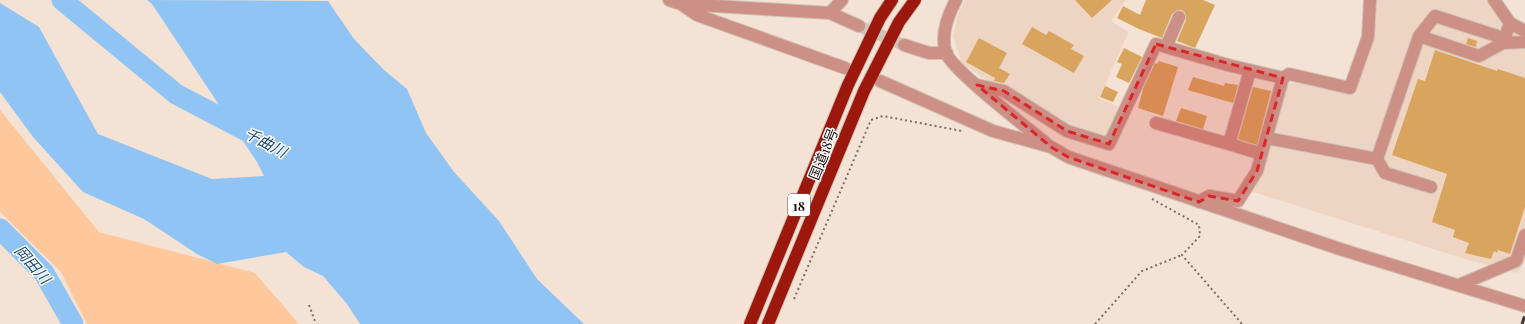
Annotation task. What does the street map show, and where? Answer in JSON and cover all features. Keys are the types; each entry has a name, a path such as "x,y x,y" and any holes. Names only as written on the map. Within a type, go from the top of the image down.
{"highway":[{"name":"国道18号","path":"750,324 848,85 880,18 892,0"},
{"name":"国道18号","path":"768,324 864,91 899,22 915,0"}],"street":[{"path":"830,13 842,0"},
{"path":"956,0 946,22 944,37 947,53 960,71 1051,147 1068,157 1340,249 1525,306"},
{"path":"1199,202 1209,196 1238,201 1257,171 1283,78 1289,74 1350,88 1368,37 1370,0"},
{"path":"1494,0 1510,23 1525,31"},
{"path":"675,2 830,13 859,26"},
{"path":"675,2 697,15 845,68"},
{"path":"1431,187 1385,173 1377,159 1419,36 1435,16 1497,36 1503,43"},
{"path":"1166,47 1179,17"},
{"path":"1503,43 1510,23"},
{"path":"1419,36 1479,56 1503,43 1525,42"},
{"path":"977,85 1004,91 1067,131 1109,144 1156,44 1283,78"},
{"path":"904,45 930,53 947,53"},
{"path":"1228,144 1250,70"},
{"path":"880,82 993,131 1051,147"},
{"path":"1156,124 1262,154"},
{"path":"1267,138 1377,159"},
{"path":"1459,286 1516,261 1525,235"}],"path":[{"path":"794,299 870,120 883,116 965,132"},
{"path":"1095,324 1142,271 1182,255 1200,236 1198,225 1146,195"},
{"path":"1182,255 1242,324"},
{"path":"309,306 316,324"}],"highlighted area":[{"path":"1156,44 1283,78 1257,171 1238,201 1209,196 1199,202 1068,157 1051,147 977,85 1004,91 1067,131 1109,144"}],"shaded area":[{"path":"965,0 1126,0 1111,21 1129,32 1099,98 1122,108 1108,139 1070,127 992,84 962,63 953,36 958,14"},
{"path":"1376,0 1486,0 1515,31 1525,35 1525,262 1518,273 1468,260 1250,191 1261,172 1287,86 1294,81 1354,94 1372,41"},
{"path":"0,110 99,232 255,273 299,324 87,324 61,272 0,212"}],"water":[{"path":"147,0 328,1 354,39 384,70 407,89 426,133 454,172 499,221 537,279 584,324 360,324 347,304 323,276 304,267 286,252 217,264 197,254 144,219 83,192 33,137 0,92 0,3 39,27 98,134 212,179 264,176 257,162 152,4"}],"building":[{"path":"1075,0 1112,0 1092,18"},
{"path":"1146,0 1203,0 1215,5 1195,48 1177,41 1186,20 1185,13 1182,10 1178,10 1172,14 1162,38 1117,18 1123,6 1140,15"},
{"path":"1032,27 1046,35 1049,31 1074,45 1071,49 1084,56 1074,73 1022,44"},
{"path":"979,38 1007,53 999,68 1010,74 1004,83 994,81 995,78 966,62"},
{"path":"1468,38 1477,41 1476,47 1466,44"},
{"path":"1124,48 1142,57 1129,83 1116,77 1122,64 1117,62"},
{"path":"1435,50 1497,71 1498,69 1525,78 1525,207 1510,254 1498,250 1497,253 1494,251 1491,259 1465,253 1469,243 1453,237 1455,230 1432,222 1447,174 1392,155 1418,79 1425,81"},
{"path":"1159,61 1178,67 1163,116 1138,108 1143,89 1155,63 1157,64"},
{"path":"1193,77 1224,86 1225,83 1238,85 1233,103 1188,90"},
{"path":"1105,86 1118,92 1113,102 1100,97"},
{"path":"1253,87 1271,91 1257,145 1238,139"},
{"path":"1181,108 1207,116 1203,129 1176,121"}],"waterway":[{"name":"千曲川","path":"62,0 176,94 256,136"},
{"name":"岡田川","path":"0,229 44,273 73,324"}],"tunnel":[{"path":"859,26 904,45"}],"railway":[{"path":"1522,324 1525,315"}]}
